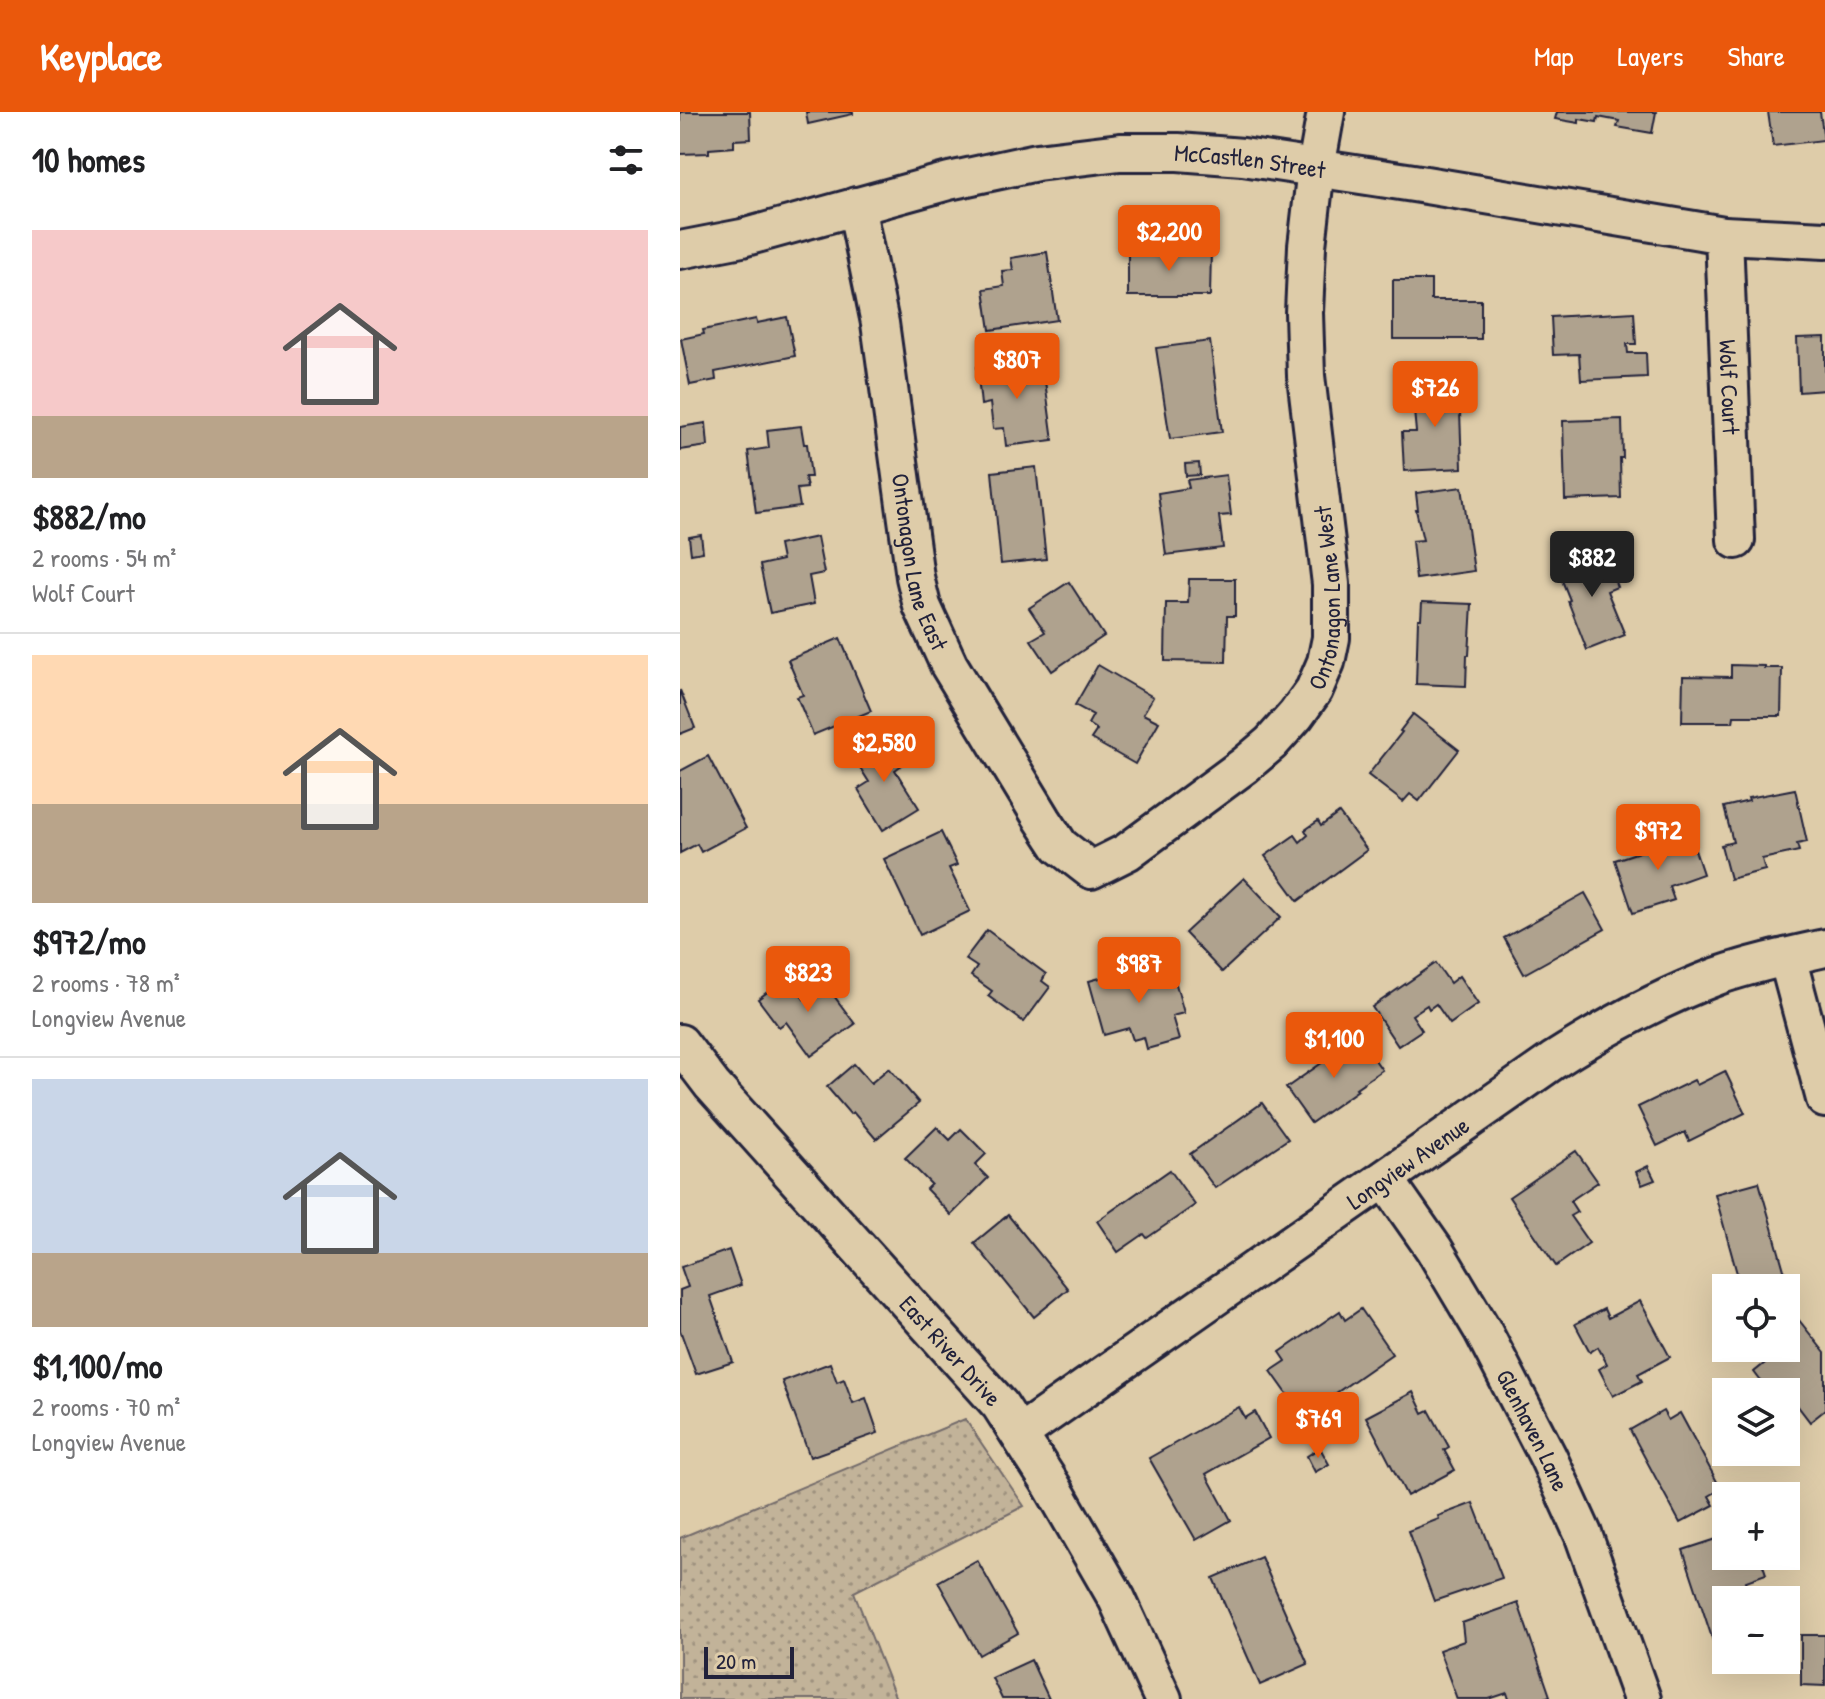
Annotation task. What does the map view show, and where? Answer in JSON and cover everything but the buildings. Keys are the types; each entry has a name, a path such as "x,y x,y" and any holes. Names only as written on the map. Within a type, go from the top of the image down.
{"street":[{"name":"Ontonagon Lane West","path":"1091,870 1127,852 1271,743 1314,690 1326,662 1331,638 1331,584 1306,376 1304,313 1307,246 1326,112"},
{"name":"McCastlen Street","path":"680,250 742,238 949,181 1037,162 1120,152 1243,157 1724,235 1825,240"},
{"name":"Ontonagon Lane East","path":"856,206 880,323 915,577 922,606 949,665 1043,820 1060,846 1091,870"},
{"name":"Wolf Court","path":"1724,235 1736,540"},
{"name":"Longview Avenue","path":"1019,1434 1600,1031 1657,1001 1720,975 1825,948"},
{"path":"1787,957 1825,1099"},
{"name":"East River Drive","path":"680,1043 712,1085 1000,1405 1052,1486 1117,1599 1163,1699"},
{"name":"Glenhaven Lane","path":"1385,1179 1434,1249 1517,1394 1583,1534 1642,1699"}],"shaded area":[{"path":"965,1419 1024,1506 854,1592 896,1699 680,1699 680,1538"}]}
